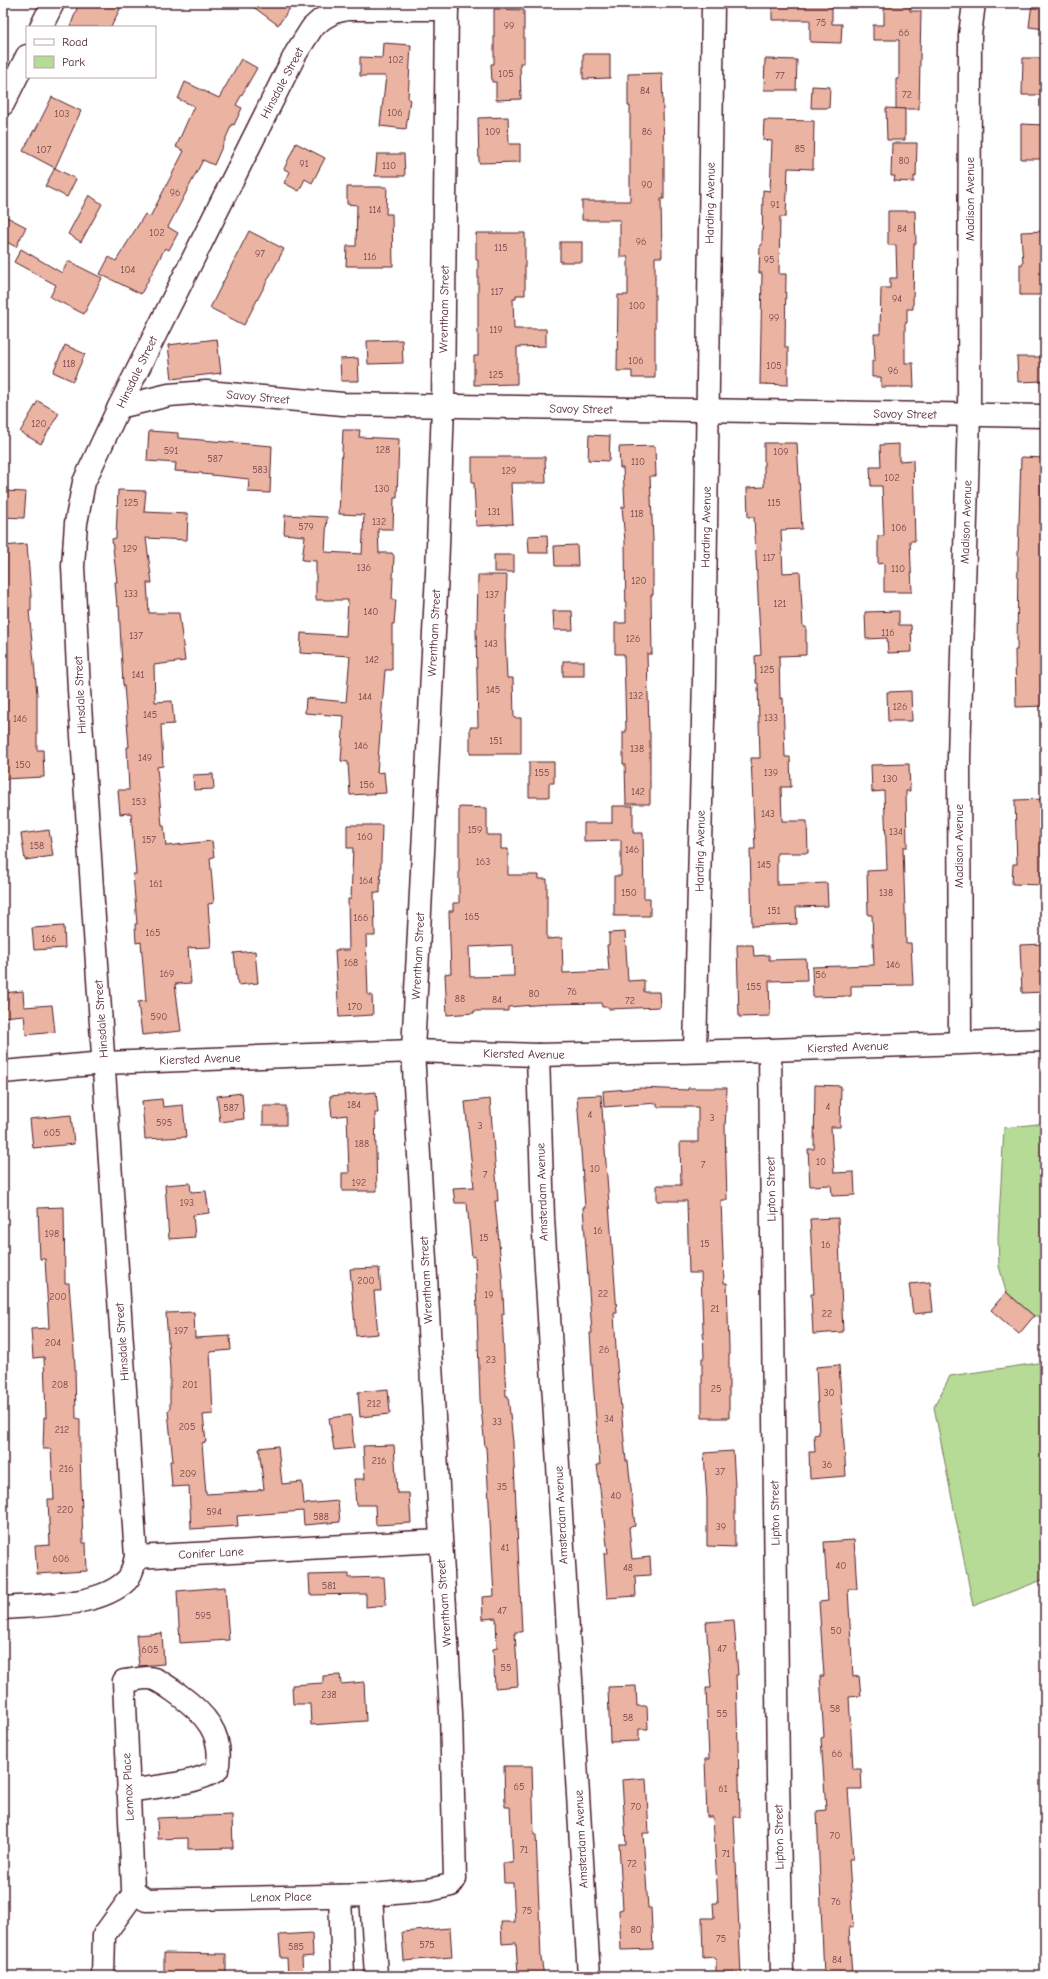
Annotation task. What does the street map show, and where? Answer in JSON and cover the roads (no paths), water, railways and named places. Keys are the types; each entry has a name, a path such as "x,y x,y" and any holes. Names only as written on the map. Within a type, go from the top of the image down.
{"street":[{"path":"42,26 54,3"},
{"name":"Harding Avenue","path":"695,1051 704,679 713,3"},
{"name":"Madison Avenue","path":"960,1042 959,757 969,415 970,36 974,3"},
{"name":"Hinsdale Street","path":"136,1557 79,690 74,566 76,523 84,482 119,407 289,67 312,28 334,12 347,9 447,6"},
{"name":"Wrentham Street","path":"429,1890 451,1885 455,1879 451,1713 413,1051 437,573 443,407 447,6"},
{"path":"3,104 26,58"},
{"name":"Savoy Street","path":"119,407 169,395 206,392 320,403 443,407 1045,416"},
{"name":"Kiersted Avenue","path":"3,1072 104,1063 413,1051 538,1055 770,1050 1045,1040"},
{"name":"Lipton Street","path":"770,1050 778,1785 782,1976"},
{"name":"Amsterdam Avenue","path":"538,1055 543,1226 589,1976"},
{"name":"Conifer Lane","path":"136,1557 440,1541"},
{"path":"3,1608 91,1599 112,1592 128,1579 136,1557"},
{"name":"Lennox Place","path":"128,1791 196,1779 211,1774 217,1770 220,1746 209,1722 195,1707 173,1690 153,1678 124,1681 128,1791 133,1889 135,1892"},
{"name":"Lenox Place","path":"135,1892 146,1900 371,1895 429,1890"},
{"path":"103,1976 104,1935 135,1892"},
{"path":"371,1895 376,1976"},
{"path":"340,1896 343,1976"}]}
